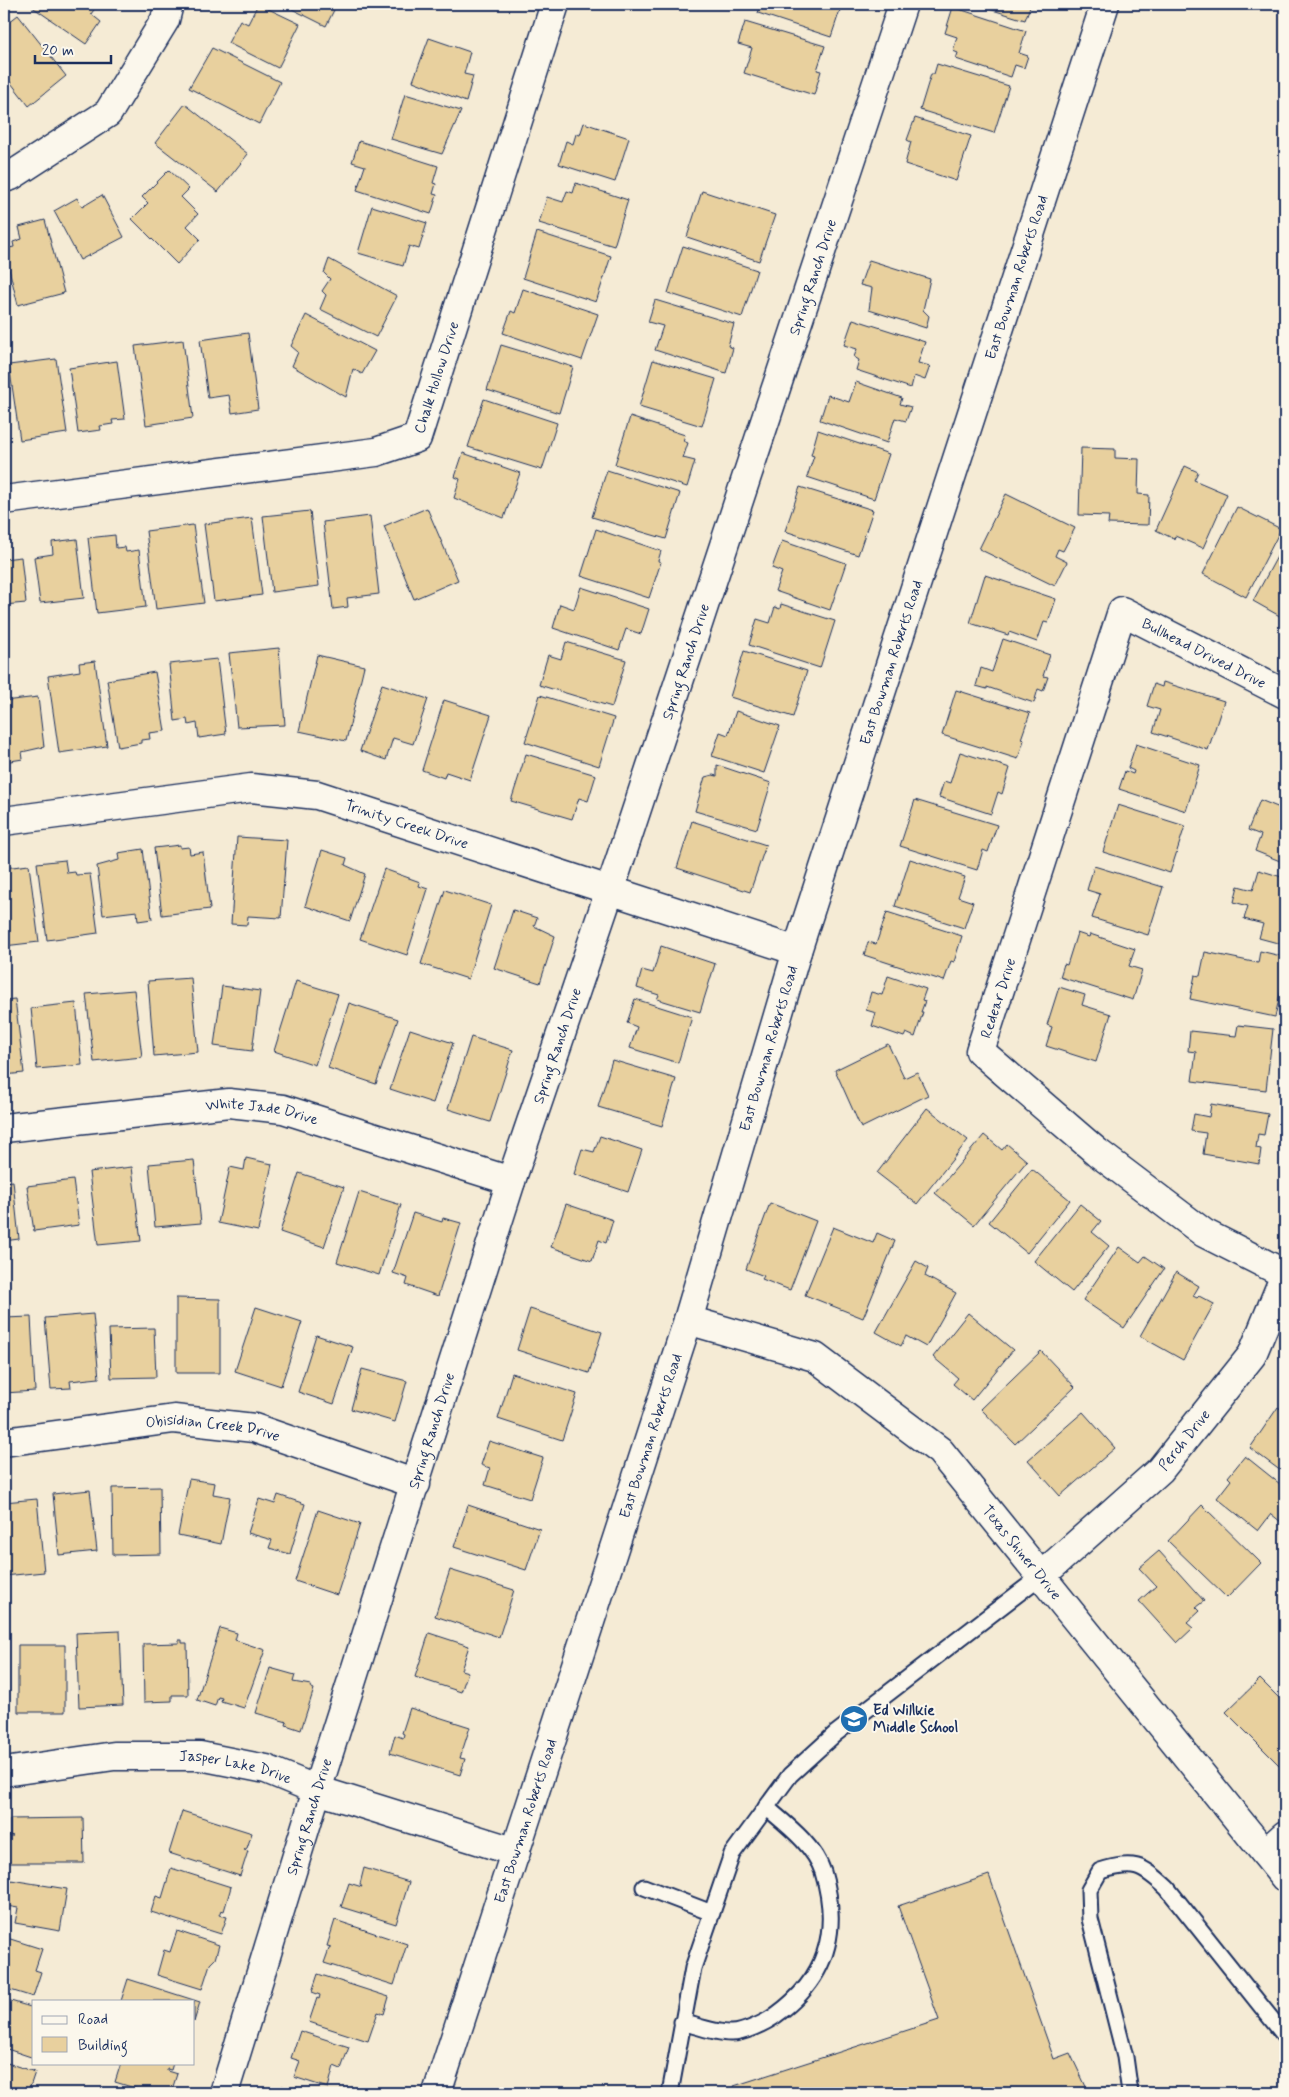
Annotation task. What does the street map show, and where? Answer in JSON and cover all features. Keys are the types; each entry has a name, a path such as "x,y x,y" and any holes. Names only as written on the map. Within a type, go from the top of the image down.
{"street":[{"path":"4,178 11,176 108,113 165,20 169,4"},
{"name":"Chalk Hollow Drive","path":"4,500 376,452 417,438 554,4"},
{"name":"Spring Ranch Drive","path":"224,2093 317,1790 511,1181 610,890 903,4"},
{"name":"East Bowman Roberts Road","path":"437,2093 688,1320 797,951 1105,4"},
{"name":"Bullhead Drived Drive","path":"1122,611 1285,694"},
{"name":"Redear Drive","path":"1122,611 980,1051 1097,1152 1204,1233 1285,1274"},
{"name":"Trinity Creek Drive","path":"4,821 251,788 317,795 797,951"},
{"name":"White Jade Drive","path":"4,1128 229,1103 283,1109 511,1181"},
{"name":"Perch Drive","path":"1041,1576 1166,1462 1252,1355 1285,1274"},
{"name":"Texas Shiner Drive","path":"688,1320 815,1357 940,1451 1285,1878"},
{"name":"Obisidian Creek Drive","path":"4,1442 174,1419 254,1428 416,1484"},
{"name":"Jasper Lake Drive","path":"4,1772 114,1756 200,1756 266,1769 317,1790 516,1852"},
{"path":"1265,1853 1285,1835"}],"lane":[{"path":"670,2093 692,1968 732,1854 790,1775 835,1734 1041,1576"},
{"path":"682,2022 731,2033 767,2022 794,2002 812,1982 823,1960 831,1914 823,1871 812,1852 796,1833 766,1807"},
{"path":"1130,2093 1125,2057 1090,1919 1089,1890 1100,1871 1125,1864 1148,1870 1167,1888 1285,2036"},
{"path":"644,1887 712,1912"}],"building":[{"path":"28,4 98,4 91,14 101,22 86,44"},
{"path":"258,4 300,24 278,68 228,43 240,20 248,24"},
{"path":"282,4 337,4 326,26"},
{"path":"761,4 842,4 831,37 758,13"},
{"path":"973,4 1031,4 1025,20"},
{"path":"953,7 1026,31 1019,53 1028,56 1024,68 1015,65 1011,77 956,59 958,53 953,51 957,37 945,33"},
{"path":"18,15 66,76 29,106 4,74 4,26"},
{"path":"745,22 825,46 817,70 821,71 814,95 744,73 752,48 738,44"},
{"path":"429,38 470,52 464,74 473,76 466,102 413,81"},
{"path":"212,48 280,82 259,124 189,88"},
{"path":"937,64 1009,86 994,133 920,110 931,74 934,74"},
{"path":"405,94 461,111 442,154 391,139"},
{"path":"185,104 248,154 218,192 155,143"},
{"path":"915,118 971,136 956,181 905,164 911,142 907,140"},
{"path":"584,123 629,138 615,182 559,164 566,141 573,144 576,134 580,135"},
{"path":"359,141 438,166 433,183 436,184 433,194 437,195 431,214 357,190 365,166 352,162"},
{"path":"169,170 189,189 181,197 198,214 187,226 200,239 177,264 132,219 148,203 142,197"},
{"path":"576,183 628,200 614,246 539,223 547,197 563,202 567,191 573,193"},
{"path":"702,191 775,215 759,261 687,237"},
{"path":"102,195 124,237 80,260 54,211 77,198 82,207"},
{"path":"372,206 427,223 419,249 409,246 403,266 358,253"},
{"path":"45,220 64,293 18,305 4,249 14,247 13,242 22,239 19,227"},
{"path":"537,232 611,256 596,302 523,278"},
{"path":"683,246 757,270 742,317 668,293"},
{"path":"329,259 397,296 376,337 320,309 326,295 322,291 330,279 324,273"},
{"path":"869,260 930,279 923,310 929,316 926,328 869,310 872,288 860,285"},
{"path":"523,289 598,314 582,360 503,333 511,311 515,313"},
{"path":"655,300 734,324 728,346 733,348 726,373 655,350 663,326 648,322"},
{"path":"306,315 375,351 362,374 353,369 346,397 292,366 298,352 291,346"},
{"path":"853,319 925,342 918,363 930,366 925,380 914,376 911,388 856,370 859,360 854,357 857,349 844,345"},
{"path":"248,333 258,409 232,413 229,395 208,398 200,340"},
{"path":"183,340 193,418 146,425 135,346"},
{"path":"501,345 573,367 559,413 487,390"},
{"path":"56,359 67,433 20,440 9,365"},
{"path":"653,360 716,379 702,426 639,407"},
{"path":"117,361 125,419 112,420 113,424 100,426 101,430 78,433 69,368"},
{"path":"856,382 902,398 900,404 911,407 906,421 895,418 887,443 820,420 828,395 849,402"},
{"path":"484,399 557,423 542,470 468,447"},
{"path":"630,417 685,435 683,441 688,443 683,458 695,461 687,487 615,464"},
{"path":"818,430 889,454 874,499 807,477 814,456 811,455"},
{"path":"1081,448 1115,449 1115,458 1139,459 1138,494 1149,495 1148,525 1108,524 1109,516 1079,515"},
{"path":"463,453 520,473 504,518 454,498 460,479 455,477"},
{"path":"1185,466 1198,472 1194,480 1227,494 1203,548 1175,536 1174,539 1156,530"},
{"path":"607,470 680,493 666,539 592,517"},
{"path":"800,487 873,510 858,555 785,531"},
{"path":"1006,494 1075,528 1063,551 1058,549 1055,556 1067,562 1055,586 979,549"},
{"path":"1237,507 1281,529 1246,597 1203,574"},
{"path":"427,508 458,580 414,599 384,526"},
{"path":"310,511 319,586 272,592 263,516"},
{"path":"370,516 379,594 347,598 348,607 333,609 323,522"},
{"path":"252,518 262,595 214,601 204,524"},
{"path":"193,525 204,603 156,609 146,531"},
{"path":"596,529 661,551 658,561 661,562 649,598 581,576"},
{"path":"115,535 116,548 125,547 126,552 139,550 146,607 97,613 88,538"},
{"path":"77,539 84,598 40,603 34,557 53,554 52,542"},
{"path":"782,541 846,563 830,610 775,591 782,572 772,568"},
{"path":"1285,542 1285,619 1253,601"},
{"path":"21,557 26,603 4,605 4,559"},
{"path":"985,575 1056,599 1048,623 1044,622 1037,642 1009,632 1008,635 970,623"},
{"path":"581,587 649,609 641,634 626,629 619,650 553,628 560,604 574,609"},
{"path":"781,604 835,621 820,668 749,645 757,619 770,623 775,607 780,609"},
{"path":"1003,639 1050,655 1043,676 1048,677 1043,691 1038,689 1034,703 987,687 987,689 976,686 981,668 992,672"},
{"path":"566,642 626,660 612,707 539,685 548,655 561,659"},
{"path":"279,648 285,725 237,727 229,653"},
{"path":"744,651 807,671 793,717 730,697"},
{"path":"317,655 364,666 346,741 299,731"},
{"path":"217,659 226,734 199,738 197,723 188,725 187,719 175,721 169,664"},
{"path":"95,661 107,746 59,753 48,676 80,671 79,663"},
{"path":"155,672 165,731 149,733 150,739 141,740 141,743 118,747 107,680"},
{"path":"1163,682 1224,701 1208,750 1153,732 1160,710 1147,706 1154,684 1162,687"},
{"path":"382,684 428,699 413,744 393,738 386,760 360,751"},
{"path":"956,690 1030,713 1021,739 1024,740 1018,759 942,735"},
{"path":"540,695 614,718 599,766 525,742"},
{"path":"38,697 44,747 22,752 23,759 4,762 4,701"},
{"path":"444,700 491,715 470,780 446,772 444,778 422,770"},
{"path":"736,711 780,726 764,773 712,756 720,732 728,735"},
{"path":"1136,744 1200,765 1186,811 1119,789 1125,771 1133,774 1134,771 1128,768"},
{"path":"960,752 1010,768 1002,794 998,792 991,814 939,797 944,781 950,783"},
{"path":"526,754 596,775 588,801 579,798 572,819 511,801"},
{"path":"717,765 771,783 757,829 695,811 705,777 717,776"},
{"path":"915,800 997,825 988,852 983,850 977,870 900,846"},
{"path":"1260,800 1285,810 1285,863 1255,851 1261,835 1248,830"},
{"path":"1118,805 1185,826 1170,873 1103,852"},
{"path":"692,821 766,845 750,892 677,868"},
{"path":"237,837 287,840 281,918 248,916 247,925 231,924"},
{"path":"180,845 180,848 189,847 190,854 203,852 210,909 162,915 154,848"},
{"path":"143,849 152,919 138,921 137,911 103,915 97,866 119,860 118,853"},
{"path":"322,850 347,858 345,865 365,874 350,921 305,906"},
{"path":"910,859 965,877 958,897 973,902 964,928 895,906"},
{"path":"65,860 67,873 75,872 76,875 90,874 98,933 47,940 37,863"},
{"path":"29,865 39,942 4,946 4,868"},
{"path":"1094,866 1163,887 1148,935 1092,918 1100,894 1087,890"},
{"path":"384,869 420,882 419,886 428,889 407,955 360,939"},
{"path":"1259,870 1285,878 1285,945 1259,938 1263,924 1244,919 1248,906 1234,902 1238,886 1253,890"},
{"path":"445,890 491,905 468,979 421,964"},
{"path":"513,910 537,918 534,926 555,936 540,983 494,968"},
{"path":"887,912 962,936 954,962 951,961 944,981 864,955 868,942 876,944"},
{"path":"1077,933 1089,937 1090,934 1135,949 1129,966 1142,970 1133,1000 1060,977 1064,964 1067,965"},
{"path":"661,946 715,964 700,1012 657,999 659,995 637,988 642,970 653,973"},
{"path":"1260,951 1285,957 1285,971 1275,1017 1190,999 1195,975 1200,976 1205,952 1258,963"},
{"path":"888,976 926,989 922,1000 925,1001 921,1012 923,1012 915,1037 906,1033 904,1037 872,1026 876,1013 866,1010 871,992 882,995"},
{"path":"191,978 198,1052 154,1056 148,981"},
{"path":"296,981 338,994 315,1065 274,1051"},
{"path":"222,986 260,991 252,1051 214,1046"},
{"path":"1059,987 1085,995 1082,1005 1111,1014 1096,1062 1046,1046 1052,1027 1047,1025"},
{"path":"134,990 142,1057 94,1062 86,994"},
{"path":"15,999 24,1073 4,1075 4,1000"},
{"path":"635,999 692,1017 678,1063 630,1048 637,1027 627,1023"},
{"path":"76,1003 82,1065 37,1069 31,1008"},
{"path":"349,1003 398,1019 376,1084 328,1068"},
{"path":"1238,1025 1273,1029 1266,1090 1192,1081 1196,1052 1188,1051 1190,1031 1236,1036"},
{"path":"410,1029 453,1043 433,1103 390,1089"},
{"path":"471,1037 513,1050 490,1122 448,1109"},
{"path":"888,1044 904,1078 917,1072 928,1095 861,1128 835,1070"},
{"path":"612,1060 676,1079 662,1126 598,1107"},
{"path":"1211,1104 1268,1114 1264,1135 1258,1134 1256,1148 1261,1149 1259,1164 1203,1154 1206,1133 1191,1131 1194,1114 1209,1117"},
{"path":"927,1108 968,1140 917,1204 877,1173"},
{"path":"984,1135 1002,1150 1007,1144 1027,1161 974,1225 935,1193"},
{"path":"600,1136 642,1150 628,1192 574,1174 582,1149 594,1152"},
{"path":"246,1158 272,1164 258,1231 218,1223 230,1167 244,1170"},
{"path":"194,1160 201,1223 155,1227 149,1164"},
{"path":"132,1167 141,1241 98,1245 89,1172"},
{"path":"1032,1169 1070,1200 1027,1253 989,1222"},
{"path":"299,1173 344,1187 324,1247 280,1232"},
{"path":"73,1180 79,1225 34,1231 27,1186"},
{"path":"13,1181 19,1239 4,1241 4,1182"},
{"path":"359,1192 401,1205 379,1275 337,1262"},
{"path":"770,1203 816,1221 790,1290 762,1279 764,1276 746,1269"},
{"path":"566,1204 613,1220 606,1243 599,1240 592,1261 551,1247"},
{"path":"1080,1204 1101,1221 1092,1232 1109,1246 1072,1292 1034,1261"},
{"path":"413,1213 442,1222 443,1218 461,1223 438,1296 406,1285 408,1278 393,1273"},
{"path":"833,1227 873,1243 877,1233 895,1241 863,1318 805,1295"},
{"path":"1119,1247 1140,1262 1145,1256 1164,1269 1124,1328 1083,1300"},
{"path":"916,1261 928,1268 925,1276 956,1293 926,1347 906,1336 901,1346 876,1332"},
{"path":"1176,1272 1199,1286 1193,1296 1197,1298 1199,1296 1214,1304 1183,1360 1140,1336"},
{"path":"176,1298 220,1299 220,1373 176,1373"},
{"path":"256,1307 302,1322 281,1386 235,1371"},
{"path":"530,1309 602,1332 589,1373 517,1350"},
{"path":"968,1313 1013,1350 972,1400 953,1384 958,1378 933,1357"},
{"path":"93,1314 99,1378 70,1381 71,1388 51,1389 45,1318"},
{"path":"31,1317 35,1391 4,1393 4,1318"},
{"path":"154,1328 156,1377 111,1378 109,1329"},
{"path":"316,1335 353,1347 334,1404 298,1392"},
{"path":"1041,1351 1075,1387 1015,1444 981,1409"},
{"path":"362,1369 407,1381 395,1422 351,1409"},
{"path":"512,1373 577,1394 562,1440 498,1419"},
{"path":"1278,1407 1285,1412 1285,1474 1250,1448"},
{"path":"1083,1412 1115,1448 1060,1496 1028,1460"},
{"path":"489,1441 543,1458 530,1499 485,1485 490,1468 481,1465"},
{"path":"1245,1456 1285,1488 1285,1496 1282,1501 1285,1503 1285,1516 1281,1522 1271,1514 1258,1531 1217,1498 1231,1480 1228,1477"},
{"path":"189,1479 215,1483 213,1494 230,1497 221,1544 178,1535"},
{"path":"160,1487 161,1554 113,1555 112,1488"},
{"path":"90,1490 97,1551 59,1555 53,1494"},
{"path":"278,1495 305,1504 290,1554 269,1548 272,1540 248,1533 259,1499 275,1504"},
{"path":"37,1499 44,1572 4,1576 4,1502"},
{"path":"468,1505 540,1529 526,1570 454,1547"},
{"path":"1202,1505 1261,1563 1227,1598 1168,1541"},
{"path":"318,1510 360,1524 337,1595 295,1581"},
{"path":"1159,1551 1204,1601 1196,1607 1200,1611 1187,1623 1193,1628 1177,1643 1139,1601 1156,1586 1139,1568"},
{"path":"450,1570 514,1590 499,1637 435,1616"},
{"path":"220,1628 237,1633 235,1640 265,1650 244,1708 221,1701 222,1698 218,1697 215,1706 197,1700"},
{"path":"120,1631 123,1705 79,1707 76,1633"},
{"path":"429,1633 469,1646 461,1670 468,1672 461,1692 415,1677"},
{"path":"179,1640 182,1640 182,1643 187,1643 188,1695 172,1695 172,1701 144,1702 143,1644 179,1643"},
{"path":"18,1645 65,1645 65,1712 18,1712"},
{"path":"270,1668 295,1675 293,1682 311,1685 310,1687 314,1689 301,1730 286,1725 287,1722 256,1713"},
{"path":"4,1672 9,1719 4,1719"},
{"path":"1260,1679 1285,1704 1285,1771 1226,1712"},
{"path":"410,1708 470,1727 460,1758 465,1759 460,1775 390,1753 395,1735 403,1738 404,1734 402,1733"},
{"path":"182,1811 252,1833 247,1848 244,1850 248,1851 240,1876 169,1853"},
{"path":"83,1818 84,1863 8,1863 8,1836 13,1836 10,1835 10,1819"},
{"path":"171,1868 231,1887 224,1911 221,1910 219,1915 227,1917 221,1934 151,1912 156,1896 162,1898"},
{"path":"364,1868 409,1882 396,1924 341,1907 349,1883 362,1887 360,1884"},
{"path":"989,1875 1054,2059 1070,2053 1089,2093 736,2093 734,2086 939,2020 898,1906"},
{"path":"11,1880 67,1889 60,1931 15,1923 18,1908 7,1906"},
{"path":"335,1920 407,1944 394,1985 324,1963 329,1949 332,1947 327,1946"},
{"path":"177,1931 219,1945 215,1959 210,1964 202,1989 157,1975 164,1950 170,1952"},
{"path":"4,1937 42,1949 35,1970 41,1972 33,1997 4,1988"},
{"path":"318,1974 389,1997 384,2014 378,2012 368,2041 309,2022 317,1998 319,1999 320,1995 312,1992"},
{"path":"128,1979 194,2000 121,2000"},
{"path":"4,1999 32,2007 32,2057 4,2048"},
{"path":"195,2000 200,2002 195,2019"},
{"path":"300,2031 349,2047 341,2069 334,2066 328,2088 294,2077 300,2061 291,2058"},
{"path":"4,2062 35,2072 28,2093 4,2093"},
{"path":"121,2064 173,2064 171,2070 167,2069 167,2071 177,2074 171,2093 151,2093 115,2082"},
{"path":"282,2086 306,2093 280,2093"}],"place":[{"name":"Ed Willkie Middle School","path":"854,1719"}]}
